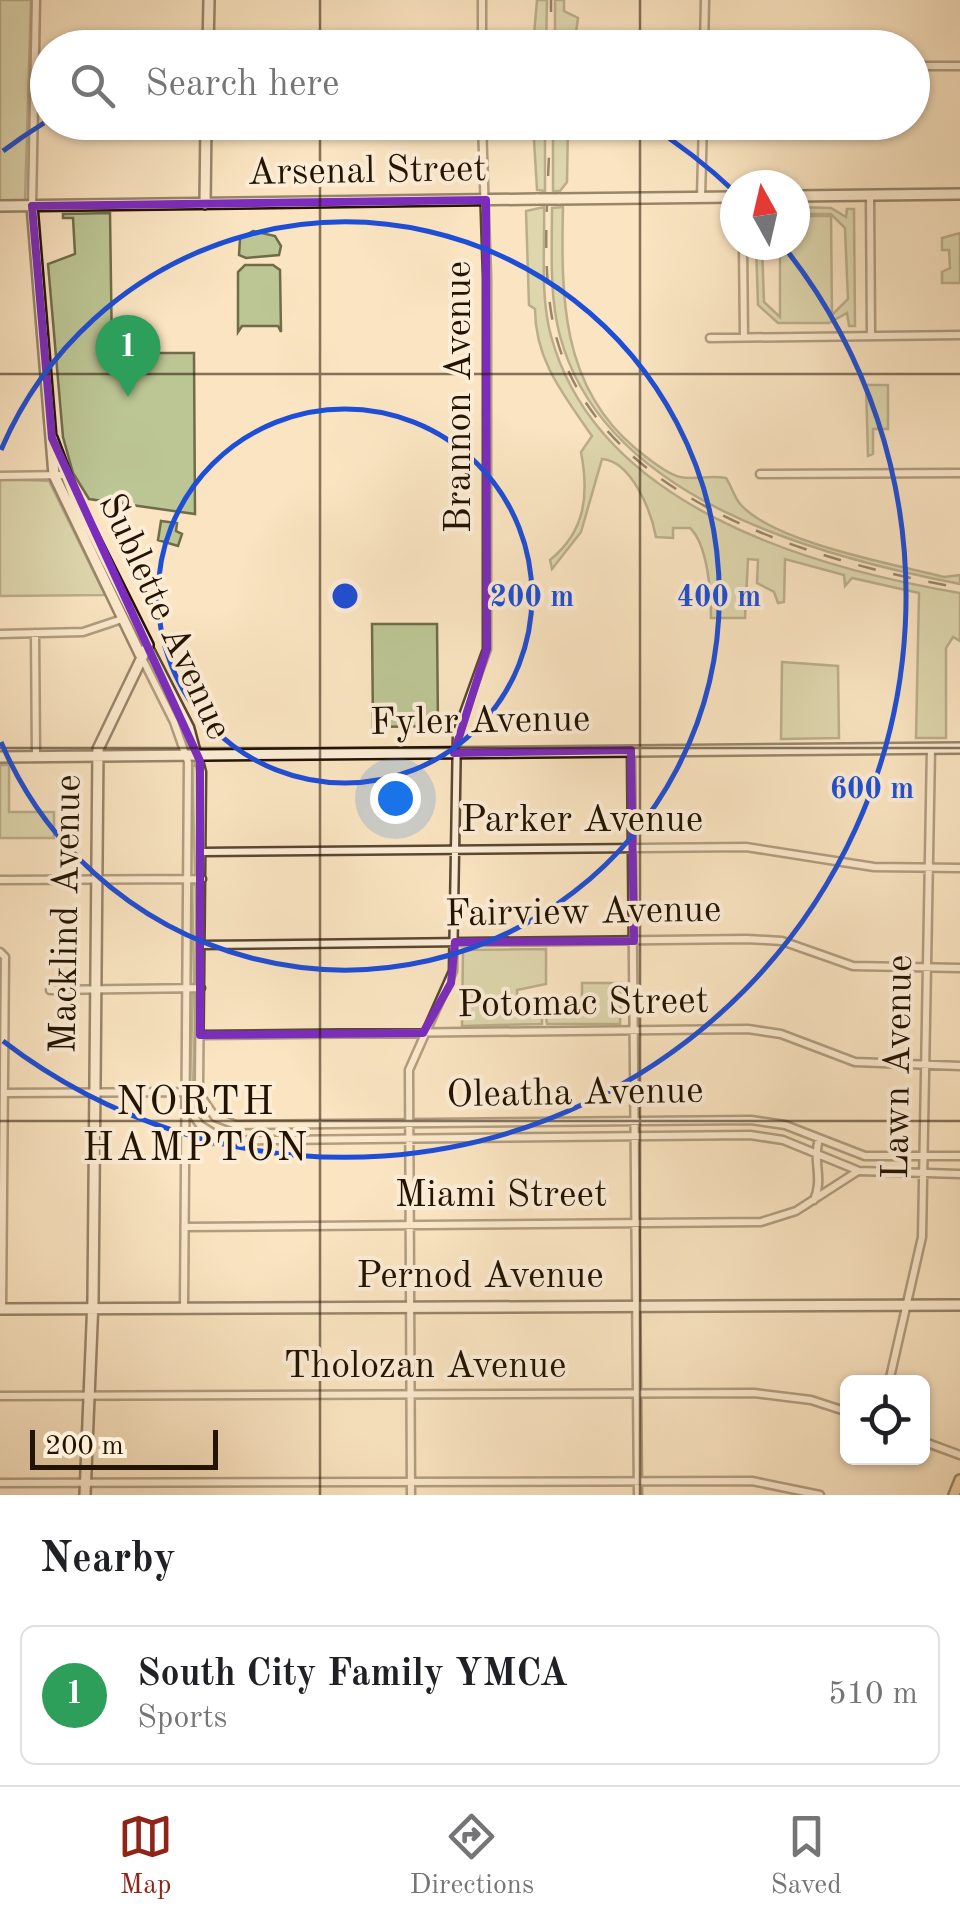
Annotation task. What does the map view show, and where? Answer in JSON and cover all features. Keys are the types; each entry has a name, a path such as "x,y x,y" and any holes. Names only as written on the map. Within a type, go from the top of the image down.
{"main road":[{"path":"954,1495 960,1480"}],"street":[{"name":"Sublette Avenue","path":"35,30 36,0"},
{"path":"208,0 208,30"},
{"path":"482,0 482,30"},
{"path":"704,30 705,0"},
{"path":"930,66 960,66"},
{"name":"Sublette Avenue","path":"33,140 32,206 52,438 59,475 187,755 184,1307"},
{"path":"205,204 206,140"},
{"name":"Brannon Avenue","path":"411,1495 409,1070 423,1033 451,983 455,942 456,753 461,717 486,649 483,140"},
{"path":"701,197 703,140"},
{"path":"810,196 960,194"},
{"path":"870,195 872,336"},
{"name":"Arsenal Street","path":"0,206 720,197"},
{"path":"744,260 744,337"},
{"path":"710,338 960,335"},
{"path":"760,474 960,473"},
{"name":"Sublette Avenue","path":"59,475 148,645 199,755 200,1036 198,1092 186,1122"},
{"path":"0,476 59,475"},
{"path":"0,634 83,632 122,619"},
{"path":"35,633 36,757"},
{"name":"Macklind Avenue","path":"85,1495 92,1308 98,756 140,654 148,645"},
{"name":"Lawn Avenue","path":"891,1375 910,1304 922,1237 932,748"},
{"name":"Fyler Avenue","path":"0,757 960,748"},
{"path":"631,750 638,1495"},
{"name":"Parker Avenue","path":"202,852 778,850 852,864 960,868"},
{"path":"0,880 202,879"},
{"name":"Fairview Avenue","path":"201,946 782,941 853,966 960,968"},
{"path":"1,1308 5,1093 2,953"},
{"path":"50,990 201,988"},
{"name":"Potomac Street","path":"200,1036 750,1029 782,1034 854,1062 960,1066"},
{"path":"5,1093 186,1097 198,1092"},
{"name":"Oleatha Avenue","path":"198,1092 216,1116 236,1125 770,1121 865,1156 960,1156"},
{"path":"186,1097 190,1111 217,1136 235,1141"},
{"name":"Oleatha Avenue","path":"186,1141 750,1135 783,1140 814,1156 859,1171 960,1174"},
{"path":"813,1201 820,1172 814,1156 819,1139"},
{"name":"Miami Street","path":"186,1227 761,1222 813,1201 859,1171"},
{"name":"Pernod Avenue","path":"1,1308 960,1306"},
{"name":"Tholozan Avenue","path":"0,1396 754,1393 812,1400 840,1409"},
{"path":"930,1444 960,1455"},
{"path":"0,1483 760,1481 820,1495"}],"highlighted area":[{"path":"486,200 487,649 454,753 631,750 634,941 455,942 451,983 423,1033 200,1035 200,761 52,438 32,206"}],"green space":[{"path":"0,0 31,0 25,201 0,201"},
{"path":"537,0 547,0 546,30 534,30"},
{"path":"555,0 564,0 564,11 578,18 576,30 555,30"},
{"path":"534,140 545,140 545,191 537,190"},
{"path":"553,140 568,140 567,182 560,191 553,191"},
{"path":"544,207 544,289 551,336 576,394 613,444 660,485 715,518 775,545 838,566 960,593 960,641 953,637 946,648 946,738 916,738 919,593 852,578 845,586 844,575 785,559 784,602 778,603 774,592 757,583 758,560 748,559 745,618 711,618 707,570 696,536 690,528 673,528 673,538 656,537 650,514 631,477 602,459 581,532 552,569 550,560 571,537 582,511 585,483 581,452 592,436 545,361 535,309 529,305 526,211"},
{"path":"563,207 563,274 570,338 592,397 635,448 674,475 726,478 741,505 780,530 867,559 944,577 960,575 960,584 843,556 722,511 668,479 621,440 584,392 556,320 552,208"},
{"path":"810,207 831,208 846,217 847,209 854,209 855,326 849,326 847,313 829,323 778,323 758,305 756,260 763,260 764,302 780,317 780,260 810,260 810,216 831,216 832,315 848,299 845,228 831,214 810,214"},
{"path":"110,213 112,353 194,353 195,514 89,499 73,473 63,437 48,264 75,254 73,218 63,218 63,214"},
{"path":"253,231 275,236 281,246 279,255 239,255 240,239"},
{"path":"960,233 960,283 942,283 942,272 950,268 949,250 942,250 942,238"},
{"path":"245,265 273,265 280,270 281,332 278,326 242,326 238,332 238,272"},
{"path":"866,385 888,385 888,429 873,429 873,454 868,456"},
{"path":"0,479 49,481 105,595 0,596"},
{"path":"161,521 177,523 176,531 182,534 178,546 158,540"},
{"path":"372,624 437,624 438,726 373,727"},
{"path":"782,662 838,666 839,738 781,739"},
{"path":"153,670 189,732 191,749"},
{"path":"0,765 9,765 9,812 54,812 54,838 0,838"},
{"path":"197,765 198,871 195,874 192,766"},
{"path":"196,883 197,980 194,983 192,886"},
{"path":"546,949 546,984 517,990 518,1008 534,1010 542,1017 542,1024 462,1026 463,950"},
{"path":"582,983 621,983 620,1024 547,1024 546,1017 555,1009 582,1011"},
{"path":"193,993 196,997 193,1085 190,1081"}],"railway":[{"path":"551,0 551,30"},
{"path":"549,140 546,251 554,328 576,387 613,437 660,478 715,512 776,539 839,560 960,588"}],"place":[{"name":"South City Family YMCA","path":"128,397"}],"district":[{"name":"NORTH HAMPTON","path":"196,1127"}]}
